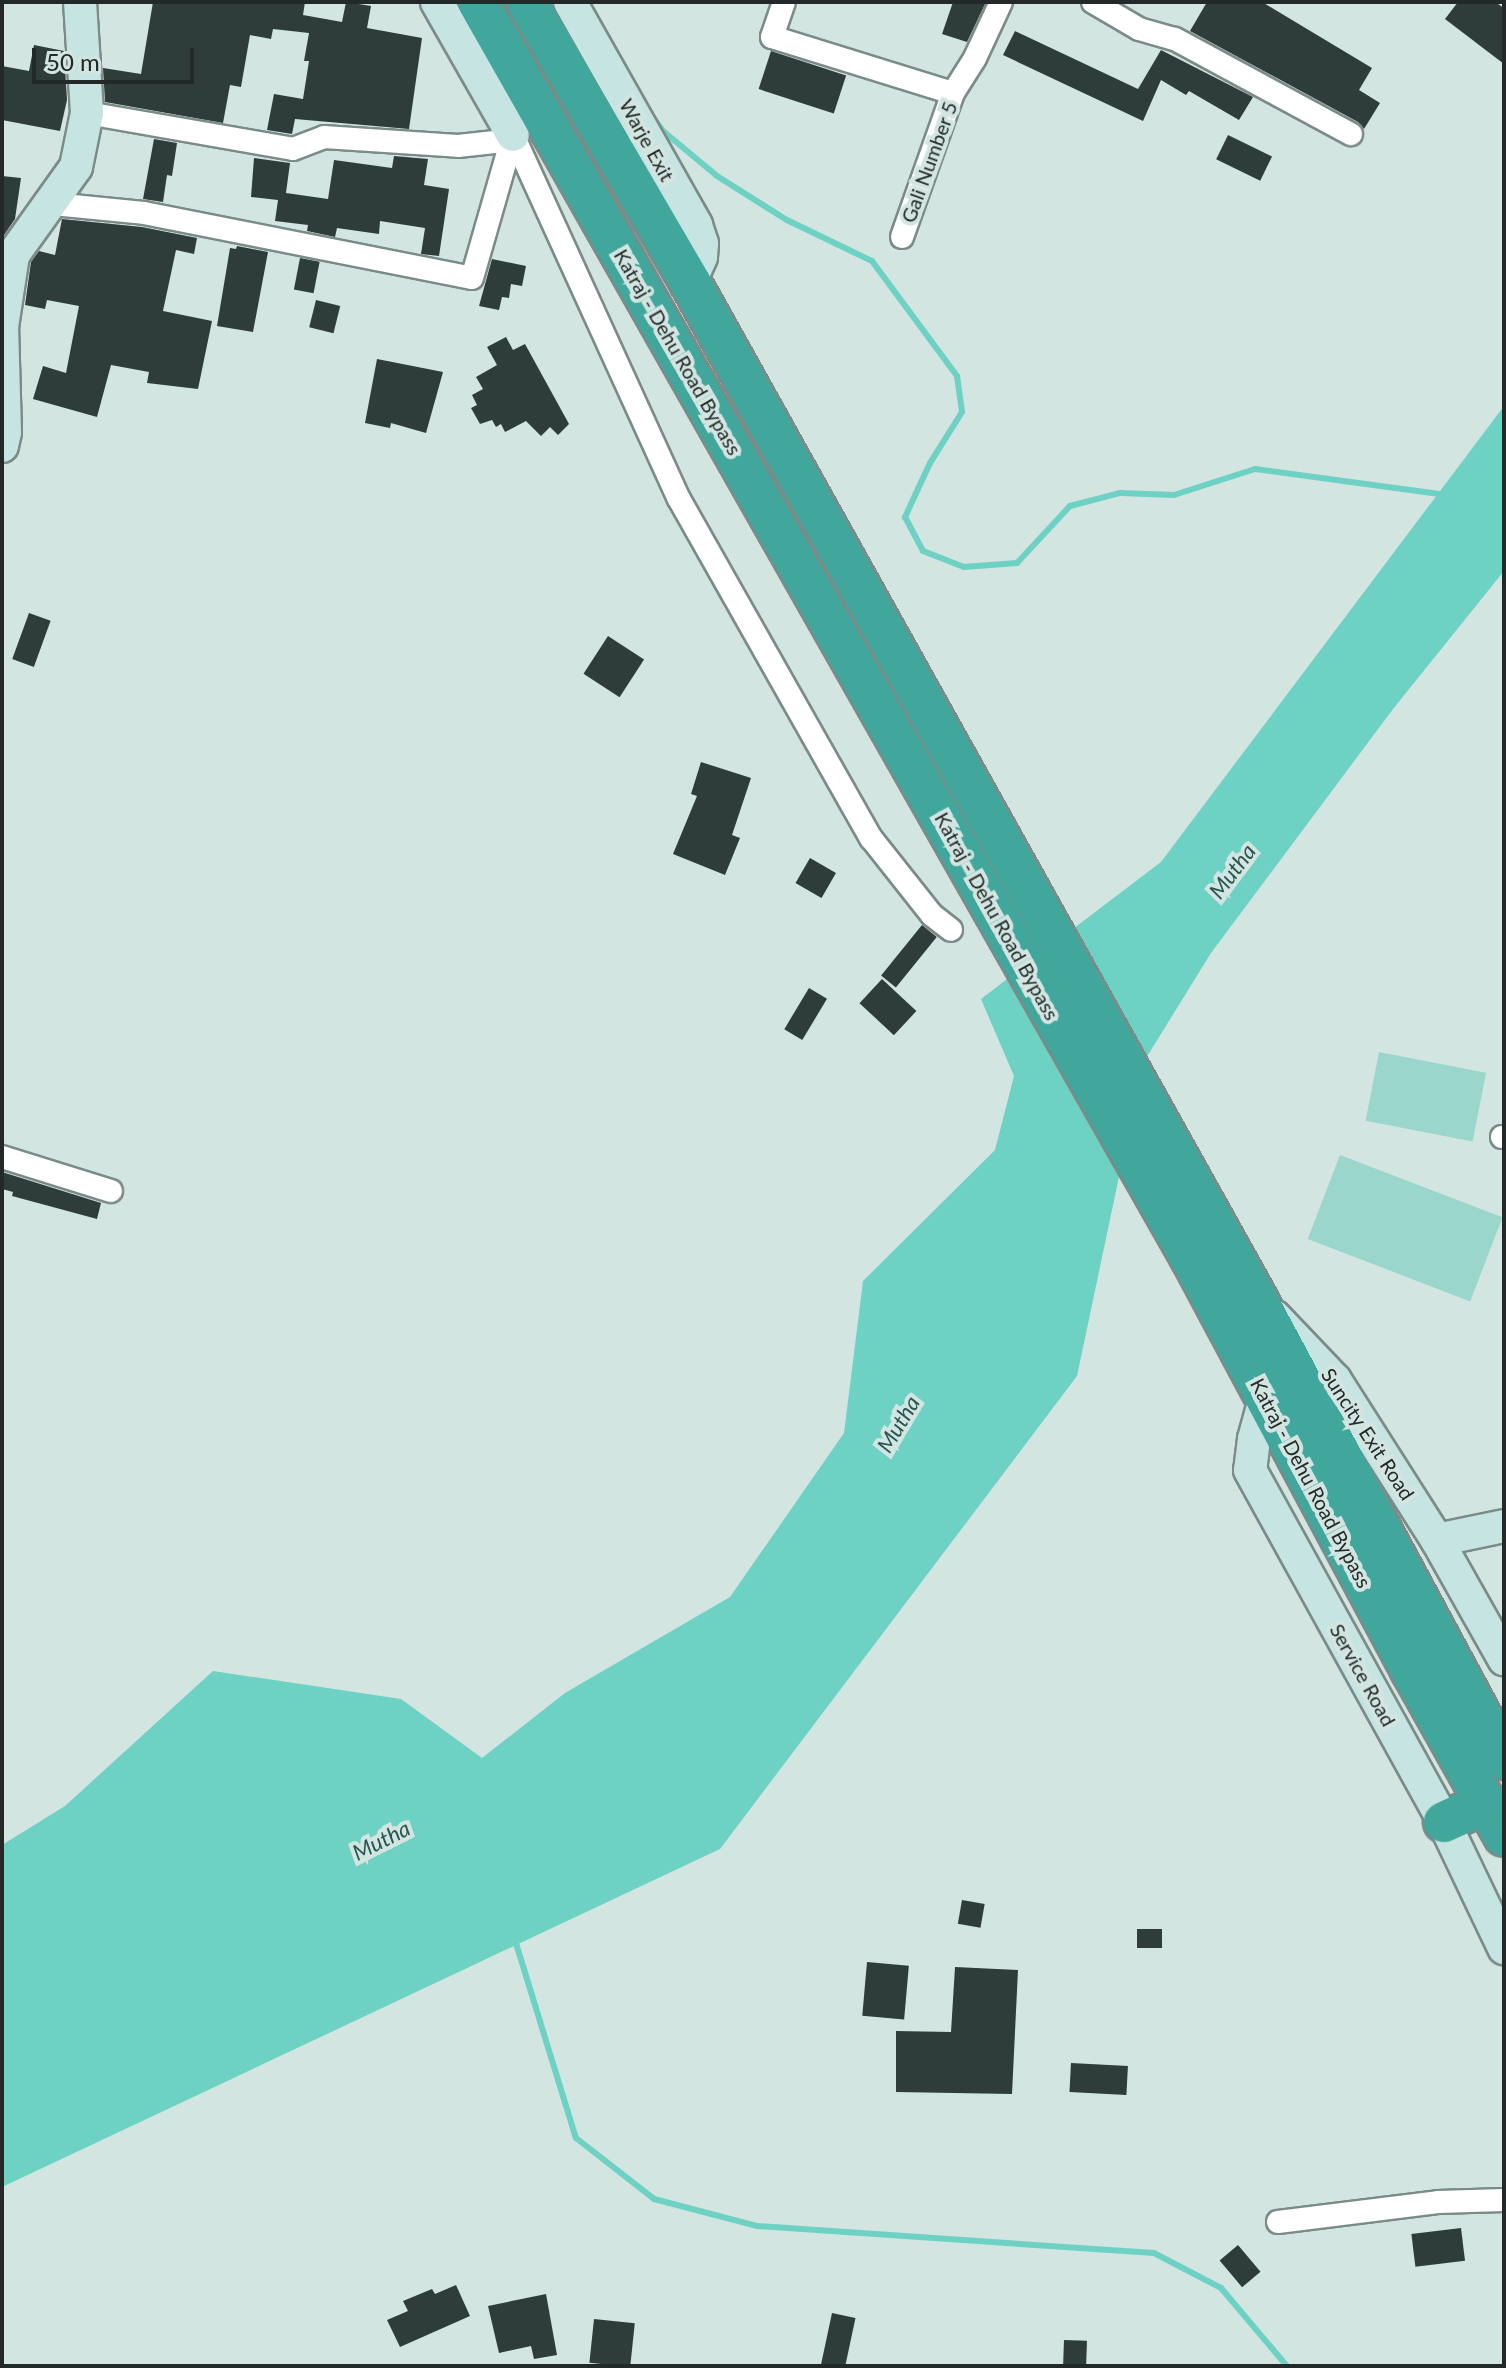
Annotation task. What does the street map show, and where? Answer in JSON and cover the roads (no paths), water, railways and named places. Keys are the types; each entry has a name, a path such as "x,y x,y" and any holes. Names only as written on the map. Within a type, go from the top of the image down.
{"highway":[{"name":"Katraj - Dehu Road Bypass","path":"527,2 690,282 975,792 1207,1248 1265,1399 1495,1820"},
{"name":"Katraj - Dehu Road Bypass","path":"456,11 504,47 938,811 1207,1248 1258,1301 1504,1759"},
{"path":"1444,1822 1495,1820"}],"street":[{"path":"2,446 5,432 2,327 7,248 53,204 76,167 87,113 80,2"},
{"name":"Warje Exit","path":"570,2 696,225 702,243 701,257 690,282"},
{"path":"784,2 772,37 953,93"},
{"name":"Gali Number 5","path":"902,237 953,93 975,58 1001,2"},
{"path":"1093,2 1139,29 1175,39 1351,134"},
{"path":"456,11 679,499 871,838 932,915 951,930"},
{"path":"53,204 144,213 472,278 513,135 534,99"},
{"path":"87,113 293,149 324,137 458,146 504,141 513,135"},
{"path":"2,1157 111,1191"},
{"name":"Suncity Exit Road","path":"1258,1301 1335,1380 1437,1540"},
{"name":"Service Road","path":"1265,1399 1254,1439 1250,1470 1444,1822 1504,1948"},
{"path":"1504,1526 1437,1540 1504,1659"},
{"path":"1278,2222 1438,2202 1504,2200"}],"water":[{"name":"Mutha","path":"1504,406 1504,571 1393,709 1211,953 1143,1063 1077,1376 720,1849 2,2187 2,1845 65,1806 213,1671 401,1699 482,1758 565,1693 730,1597 844,1433 863,1281 995,1150 1014,1076 981,999 1161,862"}],"waterway":[{"path":"652,116 663,131 717,176 787,220 872,261 957,376 962,412 930,463 905,517 923,551 964,567 1017,563 1070,506 1120,493 1174,495 1255,469 1441,494"},
{"path":"515,1940 576,2138 654,2199 757,2226 1154,2253 1221,2288 1287,2366"}]}
